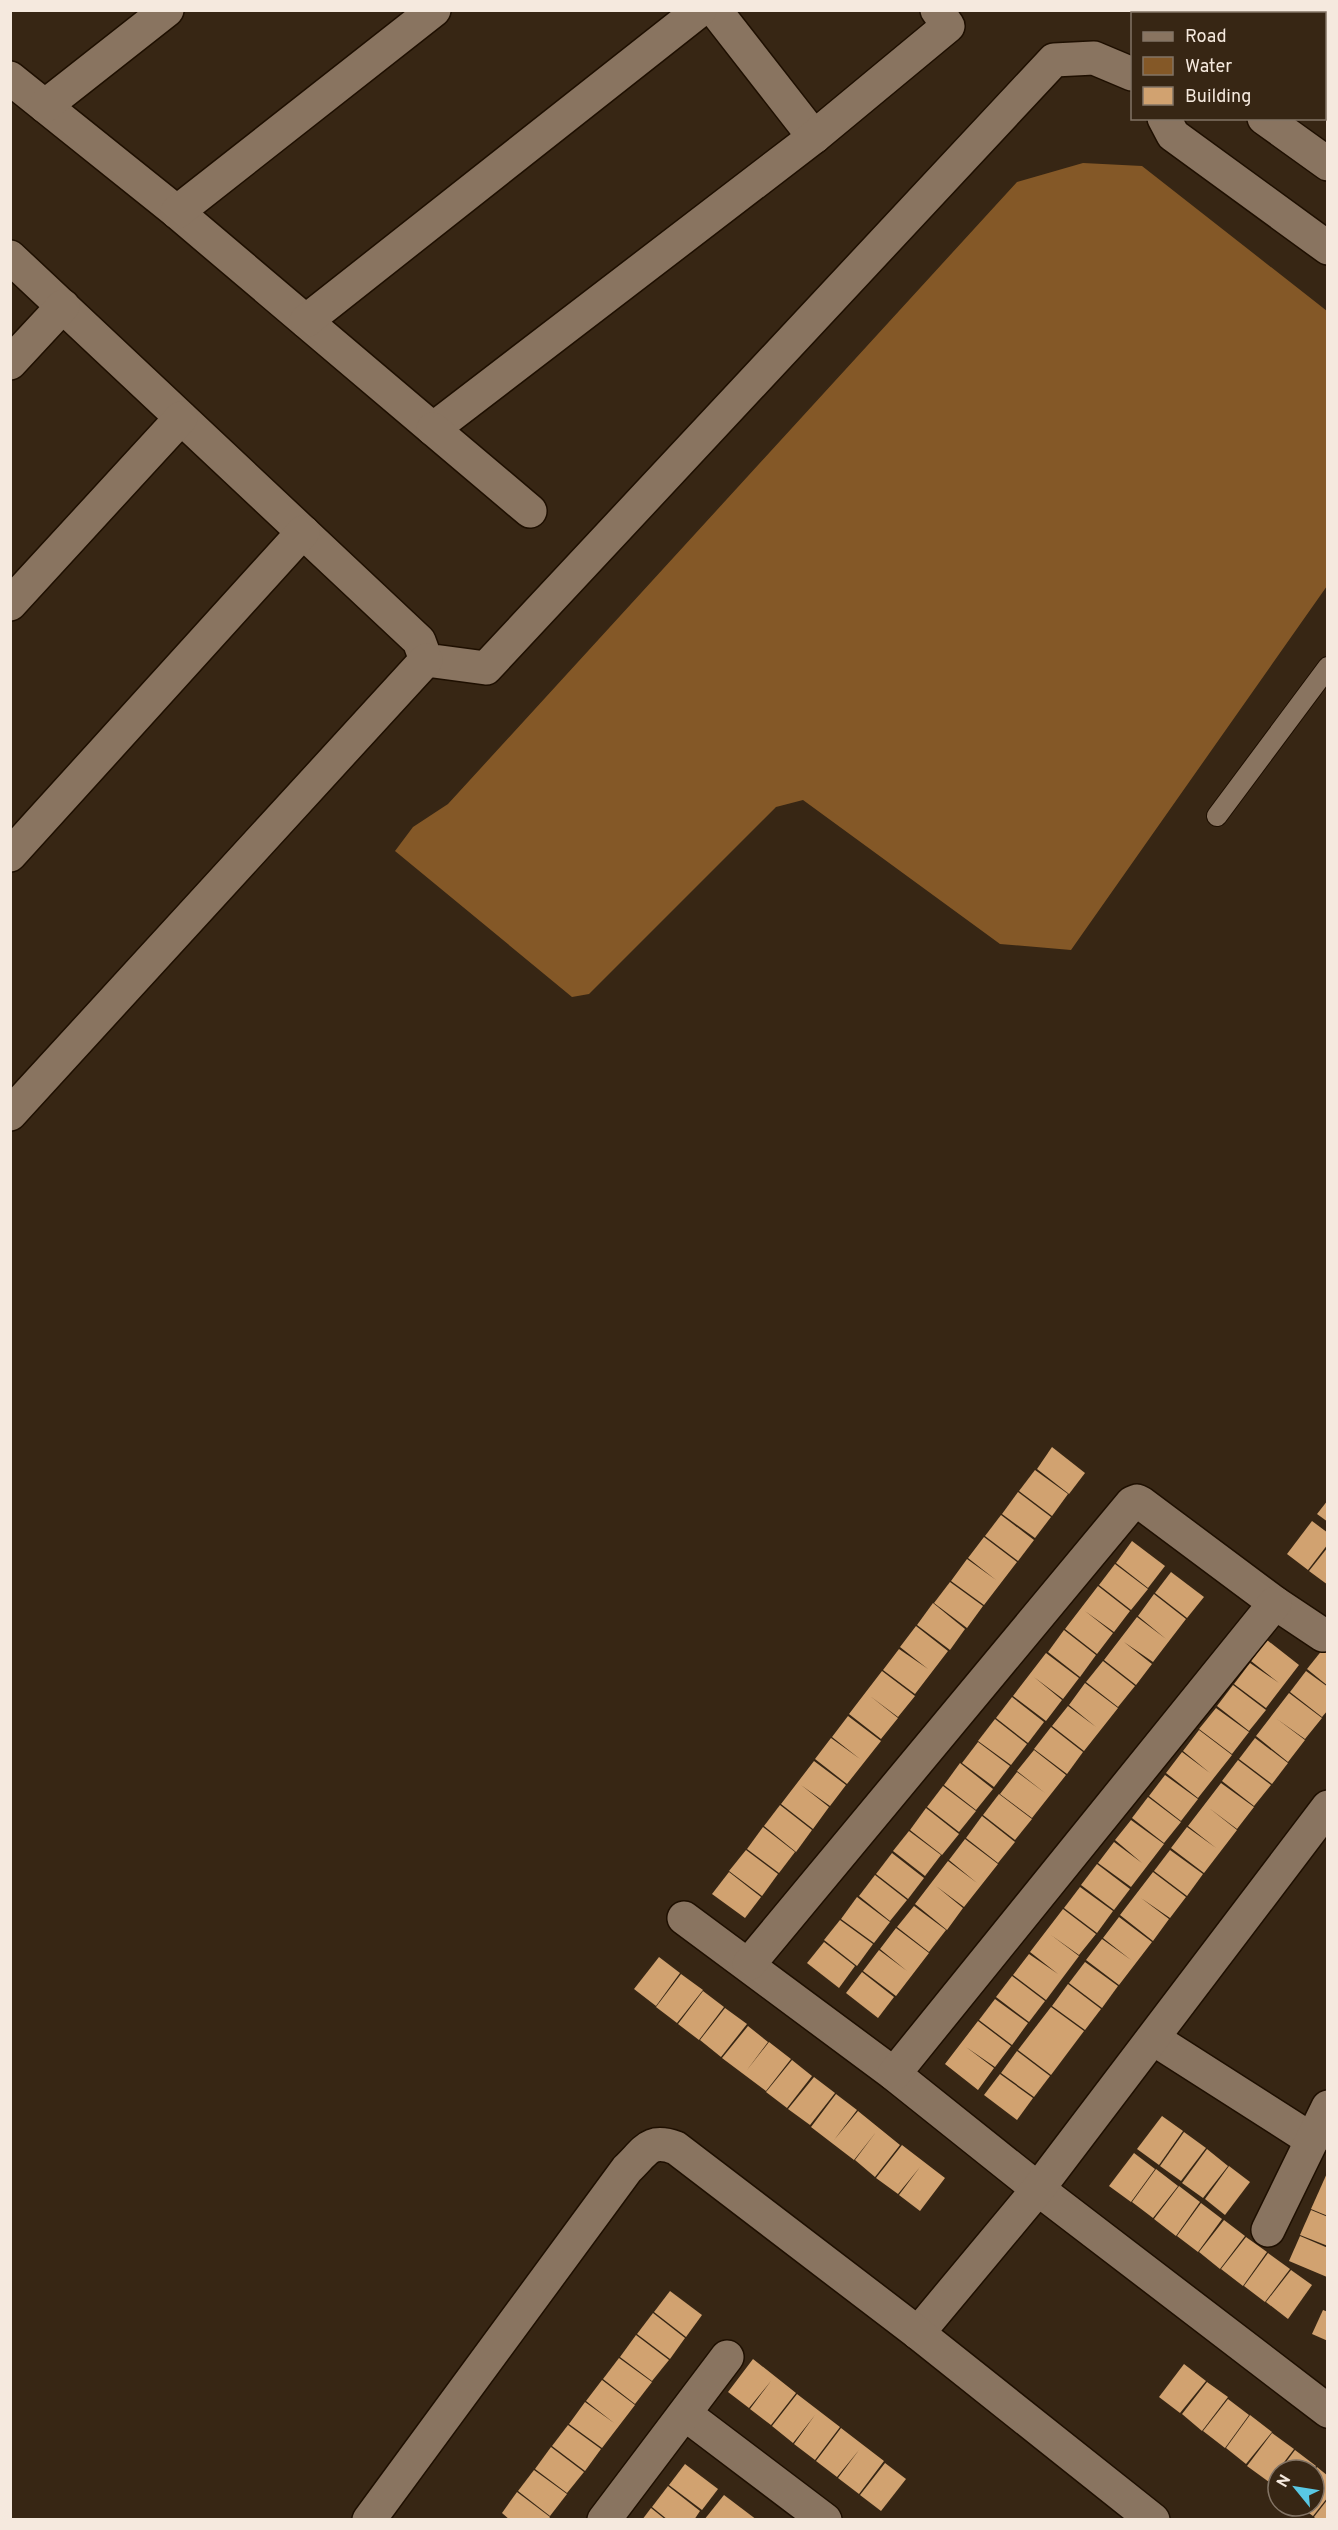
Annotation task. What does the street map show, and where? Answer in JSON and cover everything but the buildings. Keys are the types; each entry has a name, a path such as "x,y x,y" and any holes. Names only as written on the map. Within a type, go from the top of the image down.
{"street":[{"path":"45,106 167,10"},
{"path":"177,212 434,10"},
{"path":"306,321 700,10"},
{"path":"715,10 814,137"},
{"path":"433,429 814,137 951,16"},
{"path":"426,660 486,668 1054,60 1094,58 1131,75"},
{"path":"10,78 177,212 530,511"},
{"path":"1165,120 1173,135 1328,248"},
{"path":"1267,120 1328,164"},
{"path":"10,257 419,641 426,660"},
{"path":"10,363 63,306"},
{"path":"10,604 181,418"},
{"path":"10,855 303,532"},
{"path":"10,1114 426,660"},
{"path":"749,1964 1132,1503 1137,1501 1141,1503 1275,1603 1323,1635"},
{"path":"894,2074 1275,1603"},
{"path":"918,2333 1038,2189 1328,1807"},
{"path":"684,1918 749,1964 894,2074 1038,2189 1328,2411"},
{"path":"1154,2039 1312,2140"},
{"path":"1268,2230 1328,2107"},
{"path":"369,2520 627,2169 651,2145 661,2142 676,2148 918,2333 1153,2520"},
{"path":"604,2520 727,2357"},
{"path":"685,2414 825,2520"}],"lane":[{"path":"1217,816 1328,667"}],"water":[{"path":"1083,163 1142,166 1327,311 1327,586 1071,950 1000,944 803,800 776,807 589,994 572,997 395,851 413,827 448,804 1017,182"}]}
